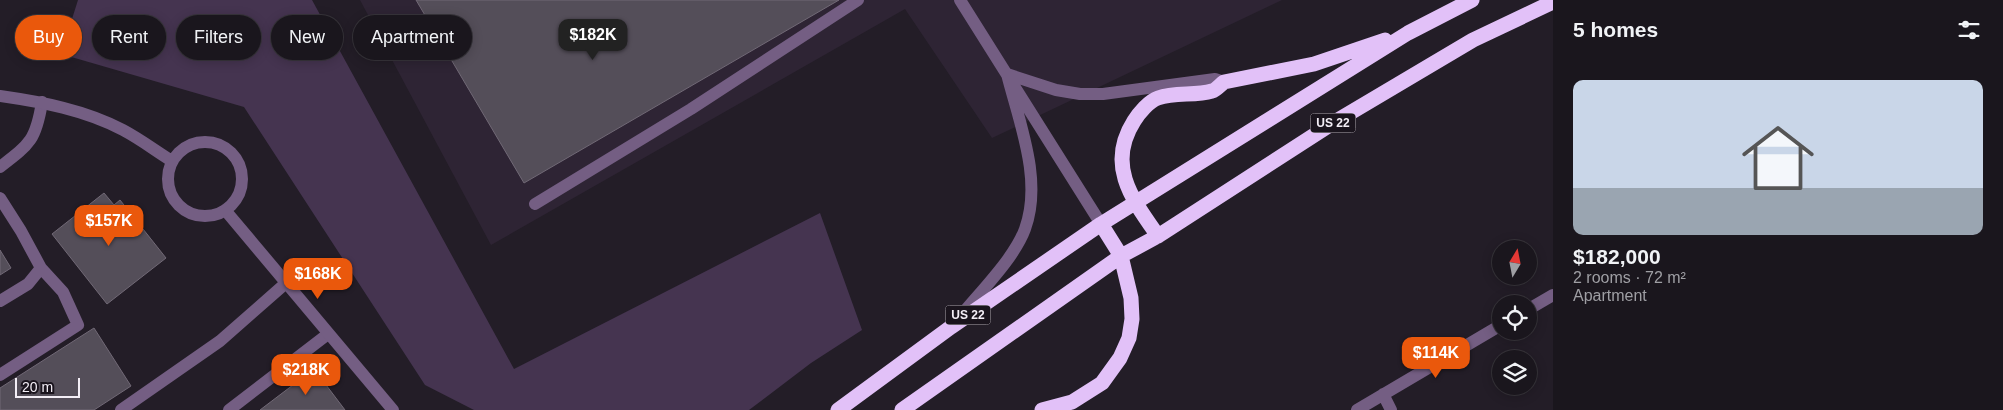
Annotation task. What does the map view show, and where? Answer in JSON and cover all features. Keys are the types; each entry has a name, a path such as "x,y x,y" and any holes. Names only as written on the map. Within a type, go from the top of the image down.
{"highway":[{"name":"US 22","path":"838,410 952,327 1101,224 1408,33 1472,0"},
{"name":"US 22","path":"902,410 1121,256 1158,236 1333,123 1473,40 1553,2"},
{"path":"1158,236 1135,203 1123,178 1121,152 1126,134 1139,113 1157,98 1214,91 1224,82 1314,64 1408,33"},
{"path":"1042,410 1072,402 1102,383 1120,358 1129,338 1132,319 1131,298 1121,256 1101,224"}],"street":[{"path":"534,204 691,108 858,0"},
{"path":"960,0 1101,224"},
{"path":"1007,74 1056,90 1080,94 1103,94 1215,79 1224,82"},
{"path":"952,327 1010,255 1025,229 1028,216 1031,201 1032,171 1007,74"},
{"path":"0,96 42,102 73,111 122,130 172,161"},
{"path":"0,167 29,144 38,127 42,102"},
{"path":"203,141 215,143 226,148 238,163 242,180 240,192 234,202 225,210 203,215 191,213 181,207 173,197 168,186 168,173 172,161 180,151 190,144 203,141"},
{"path":"0,198 41,268 63,292 78,325 0,375"},
{"path":"225,210 393,410"},
{"path":"0,301 28,284 41,268"},
{"path":"121,410 220,341 286,282"},
{"path":"1537,304 1553,295"},
{"path":"1356,410 1492,330"},
{"path":"229,410 328,334"},
{"path":"1383,394 1392,410"}],"shaded area":[{"path":"78,0 312,0 320,15 271,15 271,60 343,60 343,57 514,369 820,213 862,330 811,363 749,410 474,410 425,385 244,107 82,60 82,15 73,15"},
{"path":"360,0 1282,0 992,138 905,9 491,245 392,60 472,60 472,15 368,15"}],"building":[{"path":"416,0 839,0 524,183 451,60 472,60 472,15 425,15"},
{"path":"104,193 114,205 120,200 166,258 107,304 52,234"},
{"path":"0,250 11,268 0,275"},
{"path":"94,328 131,386 94,410 0,410 0,388"},
{"path":"314,369 345,410 260,410"}]}
